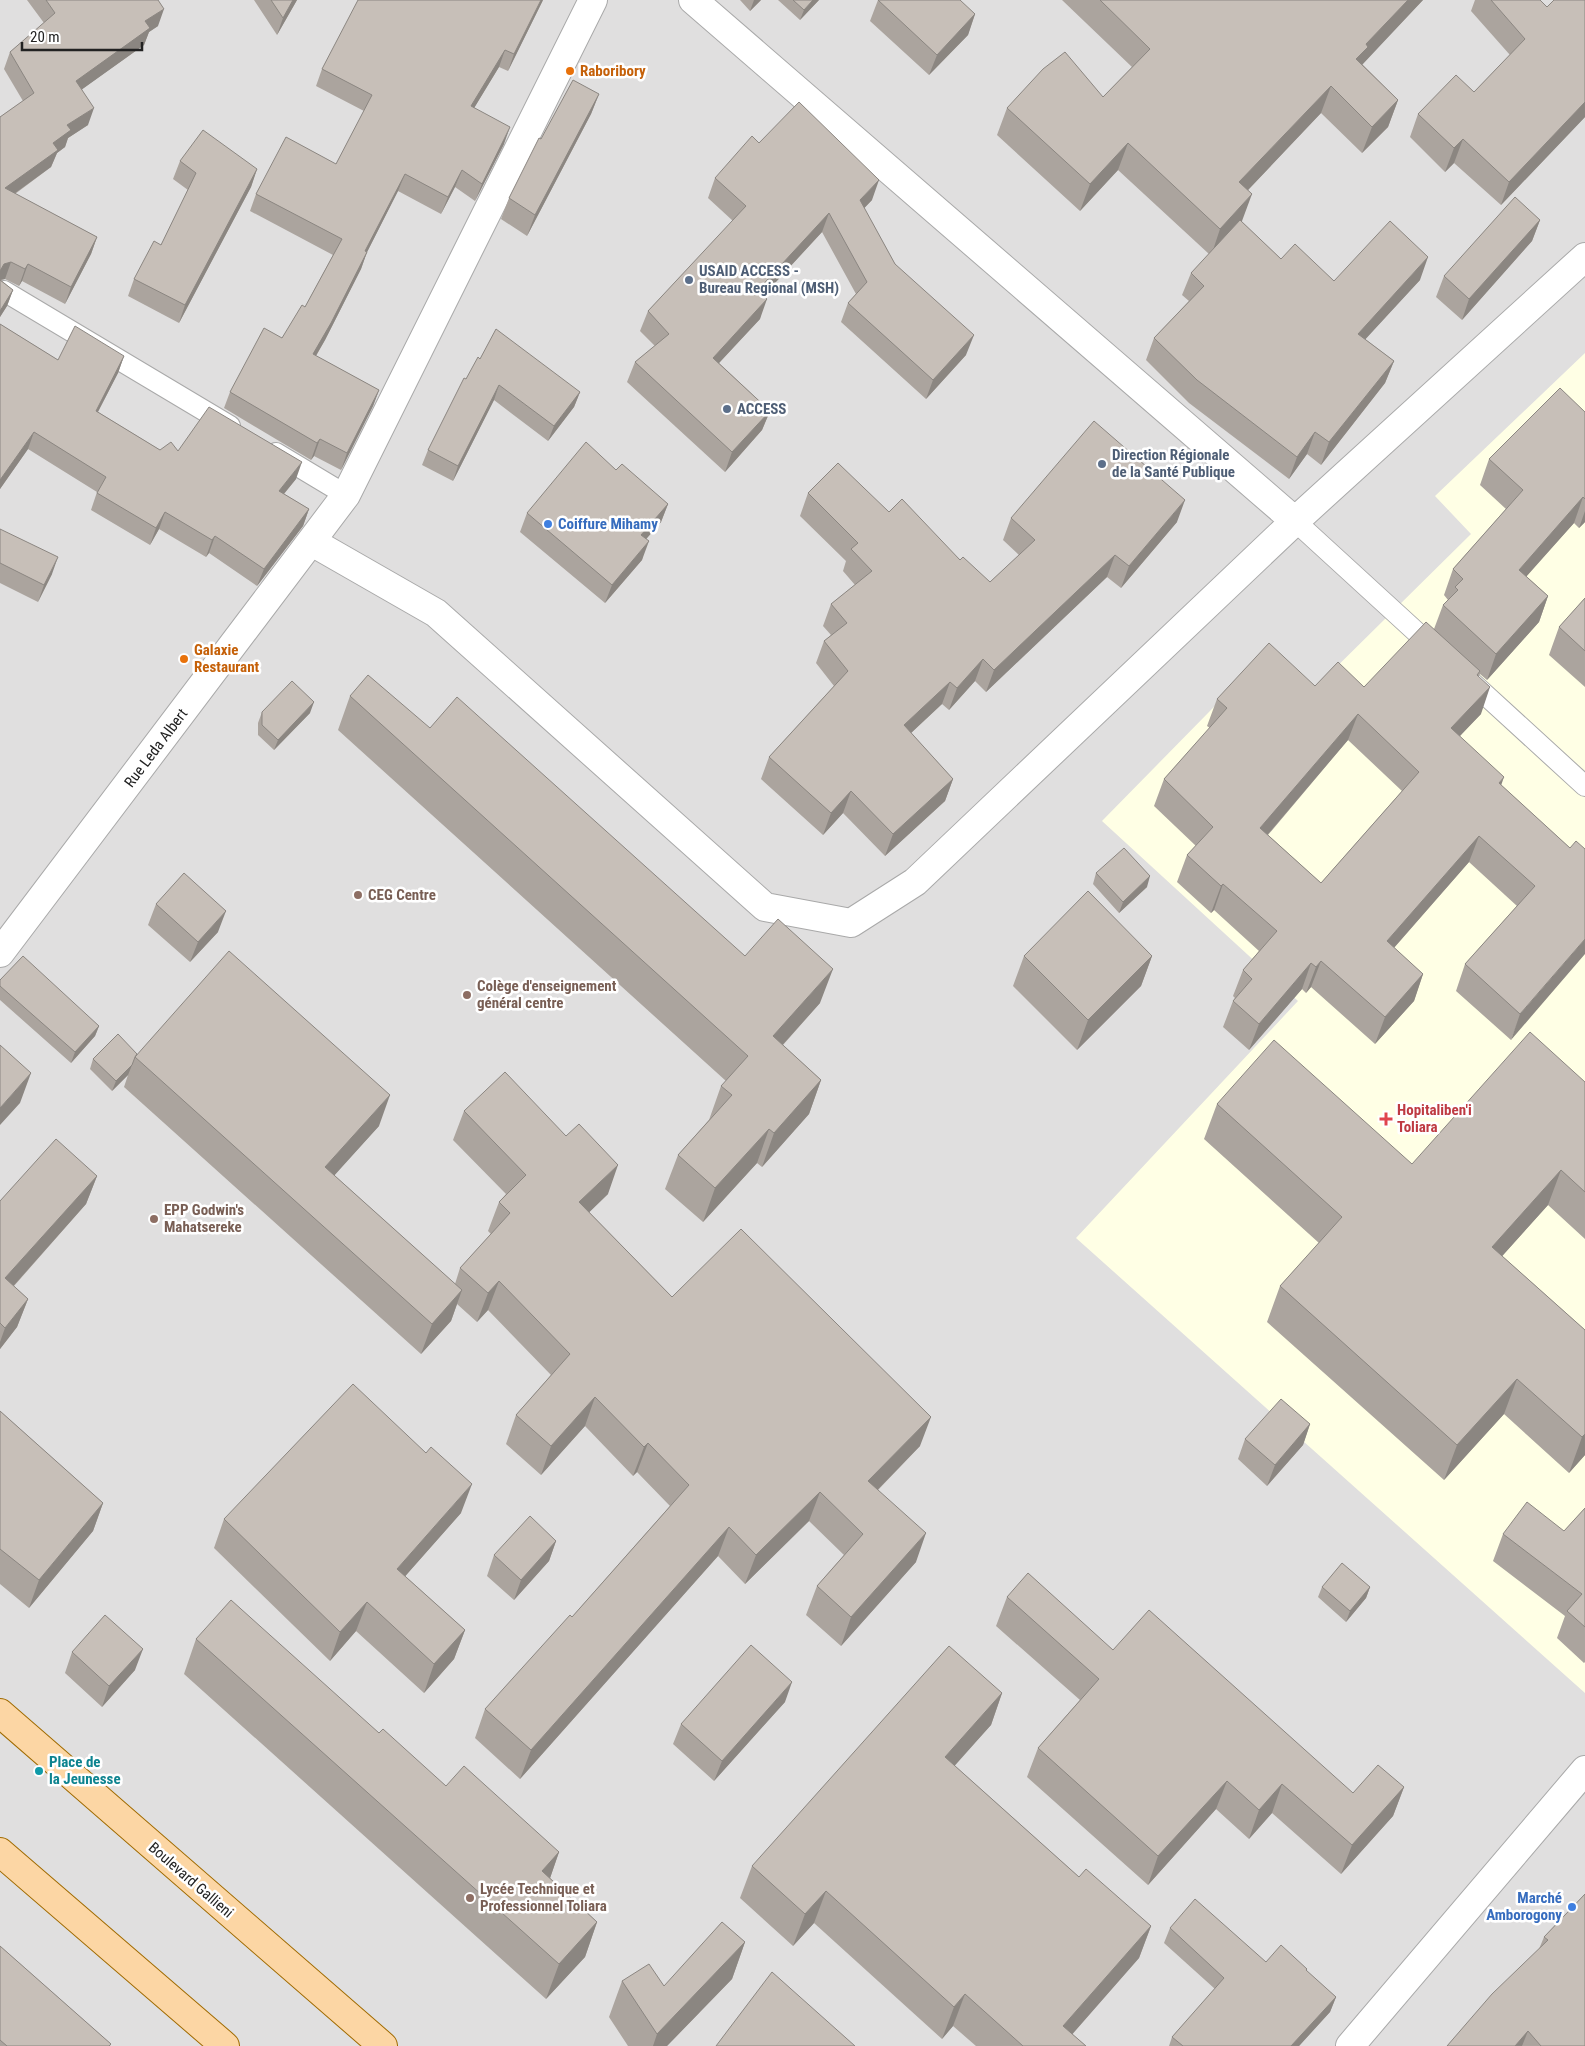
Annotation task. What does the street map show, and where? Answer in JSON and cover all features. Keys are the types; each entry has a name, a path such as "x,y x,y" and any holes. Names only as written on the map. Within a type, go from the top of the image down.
{"main road":[{"name":"Boulevard Gallieni","path":"0,1713 383,2046"},
{"path":"0,1852 225,2046"}],"street":[{"name":"Rue Leda Albert","path":"0,953 346,495 593,0"},
{"path":"693,0 1295,520"},
{"path":"312,542 436,613 765,907 851,923 915,882 1295,520 1585,257"},
{"path":"1350,2046 1585,1770"}],"lane":[{"path":"4,291 244,434"},
{"path":"261,444 346,495"},
{"path":"1295,520 1585,786"}],"shaded area":[{"path":"0,0 1585,0 1585,2046 0,2046"},
{"name":"Hopitaliben'i Toliara","path":"1585,353 1585,1693 1076,1238 1298,1001 1102,821 1262,658 1307,696 1471,534 1435,496"}],"building":[{"path":"46,0 158,0 164,9 145,21 150,28 76,81 94,108 67,125 71,130 53,143 58,150 5,188 97,237 71,287 28,264 25,269 11,262 4,264 0,271 0,117 34,93 10,52 55,13"},
{"path":"271,0 293,0 283,18"},
{"path":"358,0 541,0 514,54 505,50 471,106 510,127 482,184 462,170 448,197 405,174 365,251 367,252 331,323 313,354 379,390 347,453 320,439 317,443 230,392 264,328 282,338 302,305 305,307 342,239 256,194 286,137 336,164 372,95 322,69"},
{"path":"793,0 813,0 804,10"},
{"path":"878,0 960,0 975,14 937,55"},
{"path":"1100,0 1408,0 1366,44 1368,47 1356,59 1398,100 1372,127 1331,86 1239,182 1252,194 1220,229 1128,143 1090,184 1007,108 1043,69 1065,52 1103,97 1150,49"},
{"path":"1491,0 1540,0 1547,7 1554,0 1585,0 1585,102 1509,182 1463,139 1454,148 1418,114 1456,75 1474,92 1525,39"},
{"path":"573,80 599,94 535,215 509,198 539,138 541,139"},
{"path":"799,102 879,180 860,200 895,264 974,335 933,380 848,303 867,282 829,213 757,291 767,299 713,358 770,411 732,452 635,362 669,334 648,311 746,206 715,178 752,136 759,143"},
{"path":"203,130 257,169 185,305 134,279 154,241 161,245 196,173 180,161"},
{"path":"1515,197 1540,220 1469,299 1444,276"},
{"path":"1240,220 1281,259 1295,244 1334,281 1390,221 1428,257 1358,334 1394,361 1329,442 1315,432 1297,457 1197,380 1154,338 1204,286 1191,273"},
{"path":"0,280 13,290 0,311"},
{"path":"0,324 58,360 75,326 124,356 96,411 160,450 171,442 178,451 209,407 302,462 279,491 309,509 264,569 215,536 212,540 165,512 156,528 97,493 106,477 34,432 0,480"},
{"path":"496,329 580,392 554,426 499,385 458,466 428,450 464,378 466,379 478,357 480,359"},
{"path":"1560,388 1585,412 1585,499 1583,497 1519,570 1548,596 1496,654 1443,605 1458,590 1455,587 1463,579 1453,569 1523,490 1489,459"},
{"path":"1094,421 1185,500 1129,566 1115,555 994,670 983,659 957,688 950,682 904,725 953,779 893,834 851,791 831,813 769,757 848,671 824,641 847,623 831,604 872,571 851,549 858,543 808,493 838,463 889,512 902,499 960,560 963,557 990,582 1035,540 1011,518"},
{"path":"586,442 616,470 622,464 668,504 641,535 649,541 612,585 527,513"},
{"path":"0,529 58,557 44,585 0,563"},
{"path":"1585,598 1585,651 1559,627"},
{"path":"1426,622 1480,671 1477,675 1490,687 1451,728 1504,777 1499,783 1570,848 1576,841 1585,849 1585,939 1520,1014 1465,964 1535,886 1479,836 1387,941 1423,974 1385,1017 1321,961 1316,967 1311,963 1259,1024 1233,1001 1252,979 1243,970 1277,931 1223,884 1221,886 1187,855 1213,827 1164,779 1227,708 1217,699 1269,643 1315,686 1338,662 1364,687","holes":["1358,714 1419,772 1321,883 1260,828"]},
{"path":"368,675 430,728 457,697 745,956 778,919 833,969 773,1036 821,1080 774,1133 769,1129 715,1188 678,1155 732,1095 721,1086 748,1056 350,696"},
{"path":"292,681 314,702 278,740 262,725 262,712"},
{"path":"1124,848 1150,876 1123,902 1096,873"},
{"path":"184,873 226,911 198,942 156,904"},
{"path":"1088,891 1152,956 1088,1020 1024,956"},
{"path":"229,951 390,1095 325,1167 462,1290 432,1324 135,1057"},
{"path":"23,956 99,1026 75,1052 0,986 0,980"},
{"path":"1530,1032 1585,1082 1585,1192 1561,1170 1492,1247 1585,1330 1585,1434 1582,1437 1517,1379 1457,1445 1280,1286 1342,1217 1217,1104 1274,1040 1412,1164"},
{"path":"118,1034 137,1054 132,1065 116,1081 93,1059"},
{"path":"0,1045 31,1073 0,1108"},
{"path":"505,1072 566,1136 579,1124 618,1165 579,1202 672,1297 741,1229 931,1417 868,1481 926,1533 851,1617 817,1586 863,1534 820,1492 756,1555 729,1527 531,1750 485,1709 570,1615 572,1617 689,1485 648,1443 644,1447 595,1397 551,1446 516,1415 570,1354 499,1281 488,1293 460,1268 510,1213 499,1202 526,1175 464,1111"},
{"path":"56,1139 97,1176 5,1278 28,1299 5,1328 0,1323 0,1201"},
{"path":"353,1384 426,1453 431,1447 472,1484 397,1569 465,1630 434,1664 367,1602 340,1632 224,1519"},
{"path":"1281,1399 1310,1424 1275,1465 1245,1439"},
{"path":"0,1411 103,1503 39,1580 0,1549"},
{"path":"1527,1502 1564,1531 1585,1508 1585,1627 1567,1611 1582,1594 1503,1534"},
{"path":"530,1516 556,1541 521,1580 494,1555"},
{"path":"1342,1563 1370,1587 1350,1611 1322,1587"},
{"path":"1028,1573 1113,1650 1149,1610 1353,1793 1378,1765 1404,1787 1352,1845 1282,1784 1259,1810 1227,1781 1158,1856 1038,1748 1099,1679 1007,1597"},
{"path":"231,1600 379,1733 383,1729 446,1786 464,1766 559,1852 542,1871 597,1922 559,1964 196,1639"},
{"path":"105,1615 143,1649 109,1686 72,1652"},
{"path":"751,1645 792,1682 722,1761 681,1724"},
{"path":"949,1646 1002,1693 945,1757 1079,1877 1086,1869 1151,1926 1063,2026 1086,2046 1023,2046 965,1994 954,2007 826,1891 805,1914 752,1866"},
{"path":"1585,1894 1585,2046 1541,2046 1528,2031 1515,2046 1447,2046 1492,1994 1548,1940 1544,1937"},
{"path":"1195,1899 1266,1962 1281,1945 1336,1997 1291,2046 1183,2046 1172,2037 1224,1978 1170,1928"},
{"path":"722,1922 745,1942 657,2034 622,1981 649,1964 664,1986"},
{"path":"0,1946 111,2044 109,2046 7,2046 0,2040"},
{"path":"772,1972 855,2046 716,2046"}],"place":[{"name":"Raboribory","path":"570,71"},
{"name":"USAID ACCESS - Bureau Regional (MSH)","path":"689,280"},
{"name":"ACCESS","path":"727,409"},
{"name":"Direction Régionale de la Santé Publique","path":"1102,464"},
{"name":"Coiffure Mihamy","path":"548,524"},
{"name":"Galaxie Restaurant","path":"184,659"},
{"name":"CEG Centre","path":"358,895"},
{"name":"Colège d'enseignement général centre","path":"467,995"},
{"name":"Hopitaliben'i Toliara","path":"1386,1119"},
{"name":"EPP Godwin's Mahatsereke","path":"154,1219"},
{"name":"Place de la Jeunesse","path":"39,1771"},
{"name":"Lycée Technique et Professionnel Toliara","path":"470,1898"},
{"name":"Marché Amborogony","path":"1572,1907"}]}
